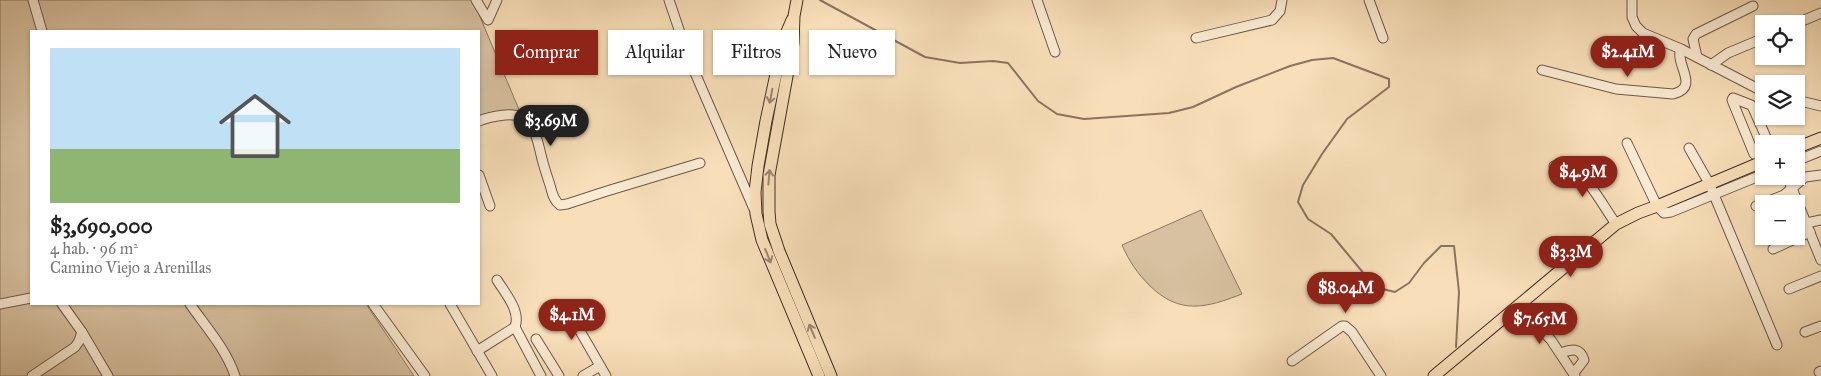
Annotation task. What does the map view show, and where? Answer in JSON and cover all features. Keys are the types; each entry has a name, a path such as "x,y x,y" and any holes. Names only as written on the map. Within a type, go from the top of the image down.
{"main road":[{"path":"797,0 794,16 793,43 769,175 768,211 776,244 831,376"},
{"path":"794,16 783,41 769,105 758,166 756,214 762,240 819,376"},
{"path":"1805,144 1821,138"},
{"path":"1434,376 1616,224 1638,212 1711,189 1755,160"}],"street":[{"path":"33,0 42,30"},
{"path":"476,0 486,19 489,20 497,0"},
{"path":"669,0 689,59 756,214"},
{"path":"1037,0 1055,52"},
{"path":"1196,38 1270,20 1280,10 1282,0"},
{"path":"1369,0 1383,38"},
{"path":"1632,0 1632,17 1639,30 1646,36 1681,49 1755,87"},
{"path":"1697,57 1693,38 1696,34 1752,6"},
{"path":"1805,19 1821,12"},
{"path":"1711,65 1728,53 1755,42"},
{"path":"1542,70 1616,89 1673,94 1681,91 1686,83 1685,73 1679,58 1681,49"},
{"path":"1755,149 1732,100 1733,98 1751,105 1765,135"},
{"path":"1805,102 1821,106"},
{"path":"480,121 501,115 515,114 526,119 532,127 554,199 560,205 700,163"},
{"path":"1627,143 1657,206"},
{"path":"1689,148 1711,189 1777,345"},
{"path":"1805,157 1821,151"},
{"path":"1554,166 1571,168 1579,174 1616,224"},
{"path":"1805,178 1821,175"},
{"path":"1711,189 1755,177"},
{"path":"480,178 490,206"},
{"path":"1790,185 1821,260"},
{"path":"1784,195 1796,185"},
{"path":"1773,249 1821,220"},
{"path":"1788,289 1821,276"},
{"path":"477,351 515,327 517,321 516,314 506,293 497,280"},
{"path":"0,304 30,298"},
{"path":"63,305 82,332 108,376"},
{"path":"191,305 222,348 236,376"},
{"path":"374,305 426,376"},
{"path":"451,305 492,376"},
{"path":"565,305 606,376"},
{"path":"1518,305 1562,353 1574,374 1584,360 1582,354 1578,350 1571,349 1562,353"},
{"path":"1292,361 1342,326 1345,326 1352,332 1381,376"},
{"path":"1805,332 1821,326"},
{"path":"515,327 541,376"},
{"path":"32,376 75,346 80,341 82,332"},
{"path":"536,339 559,376"},
{"path":"49,364 48,370 50,375"},
{"path":"583,376 600,366"}],"shaded area":[{"path":"0,0 473,0 495,52 495,75 504,75 520,112 480,126 480,30 30,30 30,305 367,305 414,376 0,376"},
{"path":"1201,210 1242,294 1217,303 1194,306 1183,305 1161,295 1150,286 1134,267 1122,245"}],"waterway":[{"path":"820,0 925,57 960,63 993,61 1008,63 1038,101 1057,114 1084,119 1169,113 1193,107 1236,87 1290,66 1312,60 1333,58 1389,79 1389,87 1347,119 1303,185 1298,202 1308,219 1331,234 1375,287 1395,292 1409,283 1424,263 1441,246 1454,246 1459,292 1456,347"}]}
